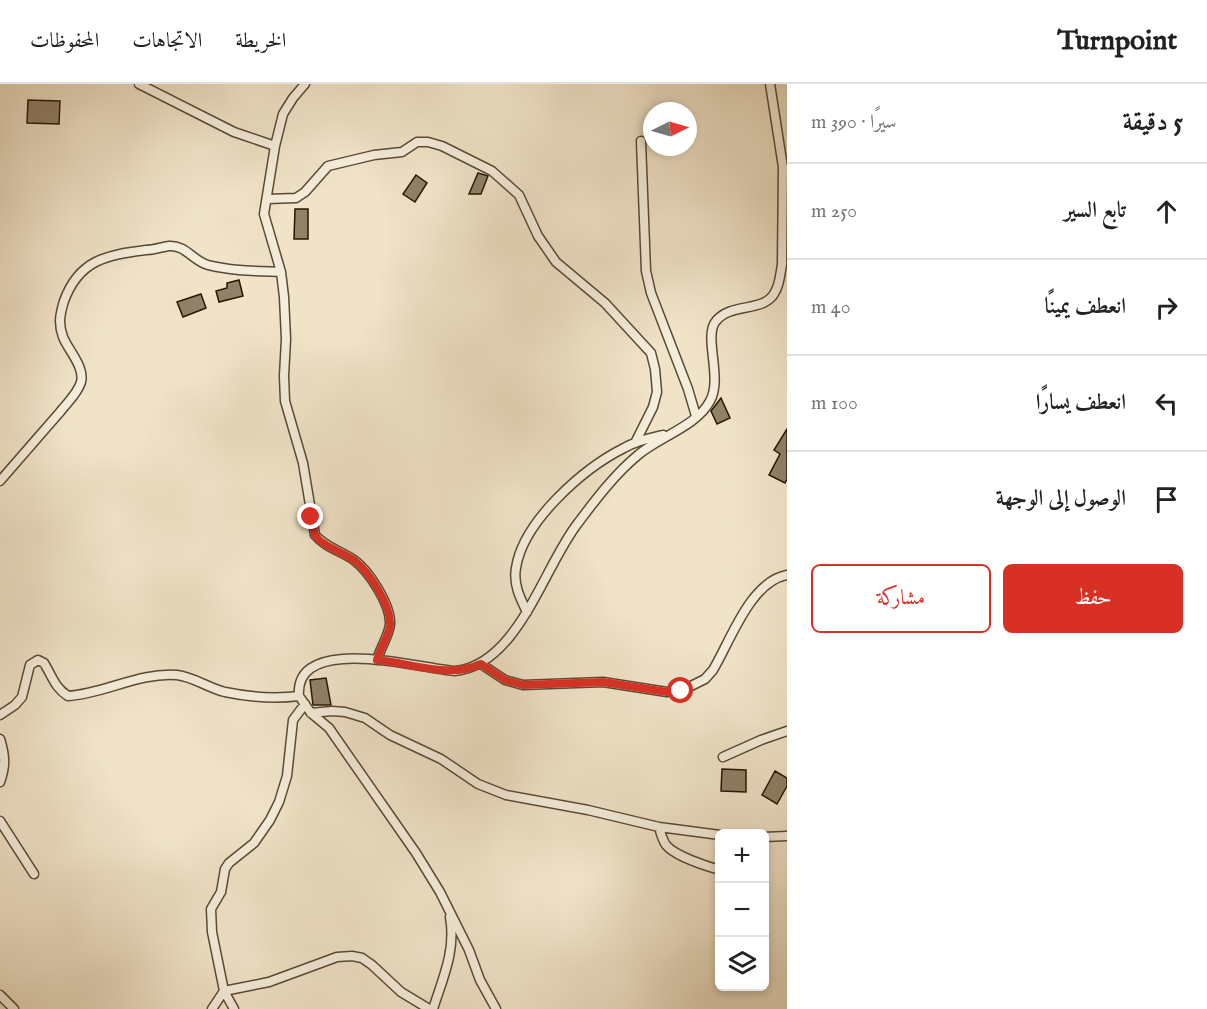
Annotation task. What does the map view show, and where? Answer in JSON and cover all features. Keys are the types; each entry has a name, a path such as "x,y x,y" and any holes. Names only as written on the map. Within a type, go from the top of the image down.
{"street":[{"path":"139,84 228,129 275,146"},
{"path":"305,84 287,107 275,146 264,219 281,272 286,339 285,400 303,463 315,535 323,543 356,561 388,607 389,631 381,645 377,660"},
{"path":"496,1009 480,980 449,908 416,853 329,728 311,713 299,696 298,690 305,674 322,663 344,658 377,660 455,671 469,670 481,664 505,642 527,612 557,553 577,523 624,467 640,453 684,426 711,400 715,371 711,334 716,321 729,312 769,299 774,294 782,265 783,168 770,84"},
{"path":"641,141 646,271 658,315 688,389 696,416"},
{"path":"267,199 296,198 305,192 328,166 374,155 402,152 417,142 429,142 442,146 492,171 519,195 538,236 556,262 605,303 651,353 657,392 653,407 635,443"},
{"path":"0,481 50,424 80,385 81,375 59,325 60,313 67,293 75,278 86,267 99,259 169,246 180,248 198,262 209,266 281,272"},
{"path":"527,612 519,596 515,577 520,551 551,505 568,488 606,459 635,443 670,434"},
{"path":"481,664 505,680 523,685 603,682 667,692 681,691 705,679 713,670 750,602 773,580 787,574"},
{"path":"0,715 19,701 25,688 30,665 38,660 44,663 61,692 68,696 159,676 177,675 192,678 224,692 263,697 299,696"},
{"path":"234,1009 224,991 212,932 211,909 221,891 225,869 254,843 279,802 287,776 293,720 305,704"},
{"path":"311,713 345,712 365,718 390,735 441,759 478,784 506,795 588,810 659,827 715,834"},
{"path":"723,758 761,740 787,731"},
{"path":"0,739 5,754 5,765 0,782"},
{"path":"0,821 34,874"},
{"path":"659,827 662,839 668,848 693,861 715,868"},
{"path":"769,837 787,836"},
{"path":"212,1009 224,991 269,982 337,957 352,956 362,958 372,964 401,992 431,1009 451,953 452,930 449,908"},
{"path":"0,995 14,1009"}],"building":[{"path":"28,100 60,101 59,124 27,123"},
{"path":"478,173 488,176 481,194 469,194"},
{"path":"416,175 427,183 415,202 403,194"},
{"path":"295,209 308,209 308,239 294,239"},
{"path":"239,280 243,296 219,302 216,291 227,288 227,283"},
{"path":"201,294 206,308 183,317 177,302"},
{"path":"721,398 730,418 717,424 711,411"},
{"path":"787,429 787,479 785,483 769,475 780,454 774,450"},
{"path":"326,678 331,705 313,705 310,680"},
{"path":"722,769 746,770 746,792 721,791"},
{"path":"775,771 787,778 787,786 777,804 762,795"}],"route":[{"path":"311,517 312,527 319,540 356,561 388,607 389,631 381,645 377,660 455,671 469,670 481,664 505,680 523,685 603,682 667,692 681,691"}]}
